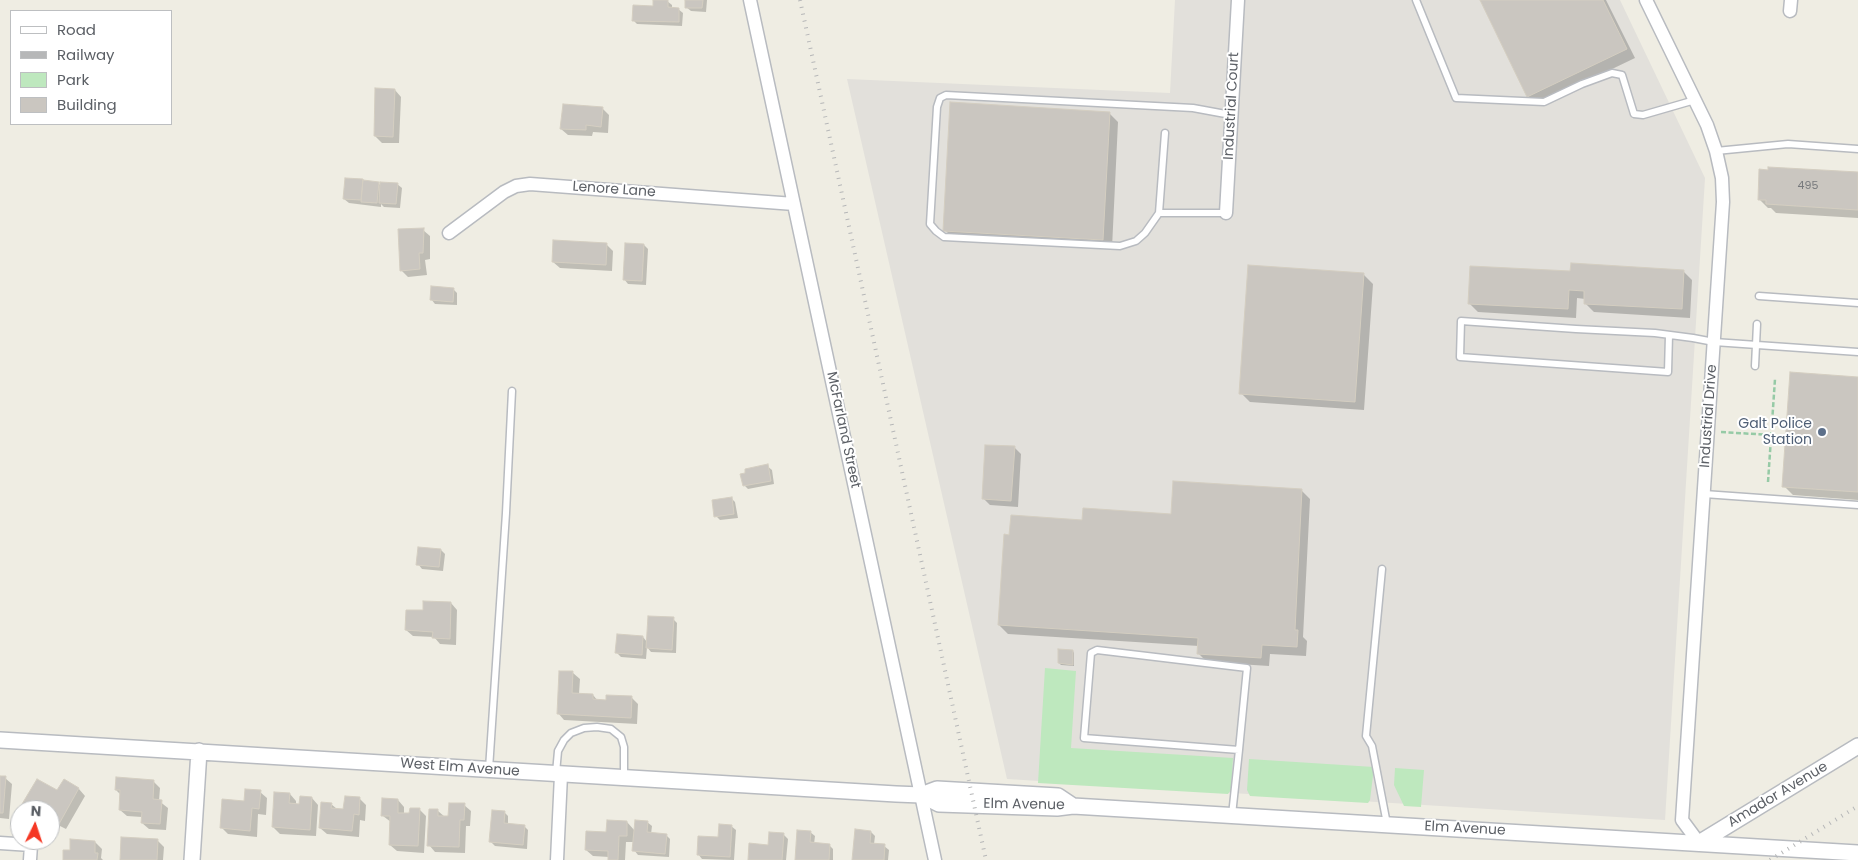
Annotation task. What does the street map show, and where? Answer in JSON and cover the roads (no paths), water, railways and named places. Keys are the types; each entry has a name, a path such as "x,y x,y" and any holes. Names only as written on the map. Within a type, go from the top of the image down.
{"street":[{"name":"McFarland Street","path":"750,0 935,860"},
{"name":"Industrial Court","path":"1226,213 1238,0"},
{"name":"Industrial Drive","path":"1646,0 1707,125 1716,151 1722,178 1723,202 1682,820 1698,843"},
{"name":"Lenore Lane","path":"449,233 504,192 516,186 530,184 794,204"},
{"name":"West Elm Avenue","path":"0,740 921,795 939,804 973,798"},
{"name":"Amador Avenue","path":"1698,843 1858,746"},
{"path":"192,860 199,751"},
{"path":"557,860 559,774"},
{"name":"Elm Avenue","path":"973,798 1057,808 1073,806 1858,853"},
{"path":"0,843 31,845 30,860"}],"lane":[{"path":"1416,0 1456,98 1544,102 1612,72 1622,75 1634,114 1643,115 1694,100"},
{"path":"1165,133 1159,213 1145,233 1136,241 1120,246 944,237 930,224 937,108 940,98 946,95 1193,108 1231,115"},
{"path":"1716,151 1788,144 1858,149"},
{"path":"1159,213 1226,213"},
{"path":"1760,296 1858,303"},
{"path":"1669,335 1668,372 1460,357 1461,321 1669,335 1714,342 1858,352"},
{"path":"1755,366 1758,324"},
{"path":"489,770 512,391"},
{"path":"1704,494 1858,505"},
{"path":"1382,569 1366,736 1372,746 1387,825"},
{"path":"1232,815 1239,750 1247,668 1097,650 1091,653 1084,738 1239,750"},
{"path":"559,774 558,751 564,740 571,733 584,728 597,727 611,729 621,737 624,747 624,778"}],"railway":[{"path":"800,0 986,860"},
{"path":"1770,860 1858,806"}],"place":[{"name":"Galt Police Station","path":"1822,432"}]}
